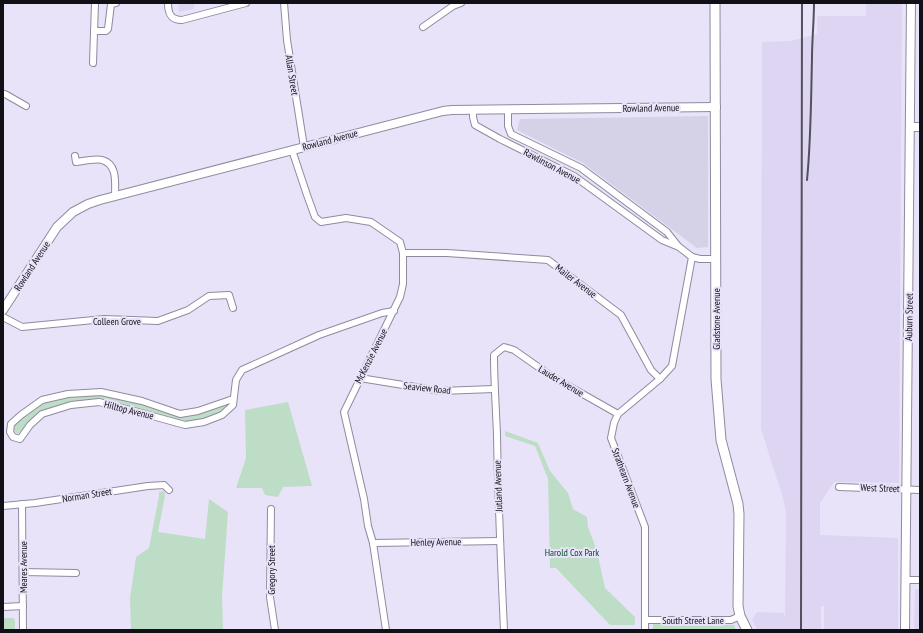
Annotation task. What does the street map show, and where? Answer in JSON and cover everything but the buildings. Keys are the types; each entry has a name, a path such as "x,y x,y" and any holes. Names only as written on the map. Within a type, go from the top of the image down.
{"main road":[{"name":"Gladstone Avenue","path":"716,3 716,379 721,440 736,494 738,509 738,601 740,616 747,630"}],"street":[{"path":"93,63 95,3"},
{"path":"168,3 170,15 176,20 182,20 246,3"},
{"name":"Allan Street","path":"284,3 287,40 304,147"},
{"path":"423,27 453,6 461,3"},
{"name":"Auburn Street","path":"905,630 911,3"},
{"path":"94,31 106,31 108,29 114,4"},
{"path":"3,94 26,106"},
{"name":"Rowland Avenue","path":"3,310 50,238 66,217 72,212 88,204 116,196 452,110 716,107"},
{"name":"Rawlinson Avenue","path":"473,110 475,125 574,176 662,240 679,247"},
{"name":"Rawlinson Avenue","path":"508,110 508,126 511,134 581,168 667,232 679,247 692,257"},
{"path":"910,127 920,127"},
{"path":"292,150 315,217 321,222 346,218 371,222 400,242 403,253"},
{"path":"75,156 76,162 103,160 112,166 115,173 116,196"},
{"name":"McKenzie Avenue","path":"386,630 373,543 368,526 364,499 344,412 400,297 403,284 403,253"},
{"name":"Mailer Avenue","path":"403,253 447,253 548,260 621,315 651,370 660,379"},
{"path":"618,414 660,379 672,366 692,257 700,259 716,259"},
{"path":"230,288 229,295 233,308"},
{"name":"Colleen Grove","path":"3,317 22,327 104,320 158,321 188,310 210,296 229,295"},
{"name":"Hilltop Avenue","path":"233,399 198,411 180,414 142,401 101,392 68,394 42,400 11,424 10,432 13,437 20,439 30,425 42,414 71,405 99,402 185,425 204,422 222,415 233,405 236,380 242,370 319,335 382,313 394,311"},
{"name":"Jutland Avenue","path":"504,348 494,355 494,389 504,630"},
{"name":"Lauder Avenue","path":"504,348 514,350 551,376 618,414"},
{"name":"Seaview Road","path":"360,378 440,391 494,389"},
{"name":"Strathearn Avenue","path":"618,414 614,422 611,438 645,527 645,630"},
{"name":"Norman Street","path":"3,506 42,502 148,486 164,485 169,490"},
{"name":"West Street","path":"839,487 920,490"},
{"name":"Meares Avenue","path":"22,504 23,630"},
{"name":"Gregory Street","path":"271,509 270,597 275,630"},
{"name":"Henley Avenue","path":"373,543 500,541"},
{"path":"23,572 76,573"},
{"path":"906,580 920,580"},
{"path":"3,606 23,606"},
{"name":"South Street Lane","path":"645,620 731,620 740,616"}],"shaded area":[{"path":"178,3 194,3 194,9 179,12"},
{"path":"866,3 902,3 899,483 834,482 820,503 820,535 898,538 898,630 824,630 824,606 821,606 821,630 757,630 752,620 757,612 784,613 785,618 786,512 761,429 762,42 791,41 817,34 817,16 866,16"},
{"path":"708,116 708,247 697,248 583,163 517,130 520,119"},
{"path":"915,589 920,589 920,630 914,630"}],"green space":[{"path":"103,394 131,401 180,417 196,415 225,404 224,410 217,415 196,421 180,421 111,402 82,400 51,408 39,413 17,434 14,430 15,425 24,417 34,409 50,400 67,396"},
{"path":"288,402 312,486 283,487 278,497 265,495 262,488 236,488 246,458 245,410"},
{"name":"Harold Cox Park","path":"505,431 538,443 550,471 568,493 573,509 587,517 588,527 597,551 605,588 635,617 635,625 610,625 556,568 550,568 548,479 535,446 505,436"},
{"path":"164,491 165,496 158,532 205,539 209,499 228,512 222,597 223,630 131,630 130,598 136,557 149,548 159,492"},
{"path":"3,618 13,618 15,620 15,630 3,630"},
{"path":"653,624 734,625 736,630 653,630"}],"railway":[{"path":"801,630 802,3"},
{"path":"807,180 810,135 814,3"}]}
